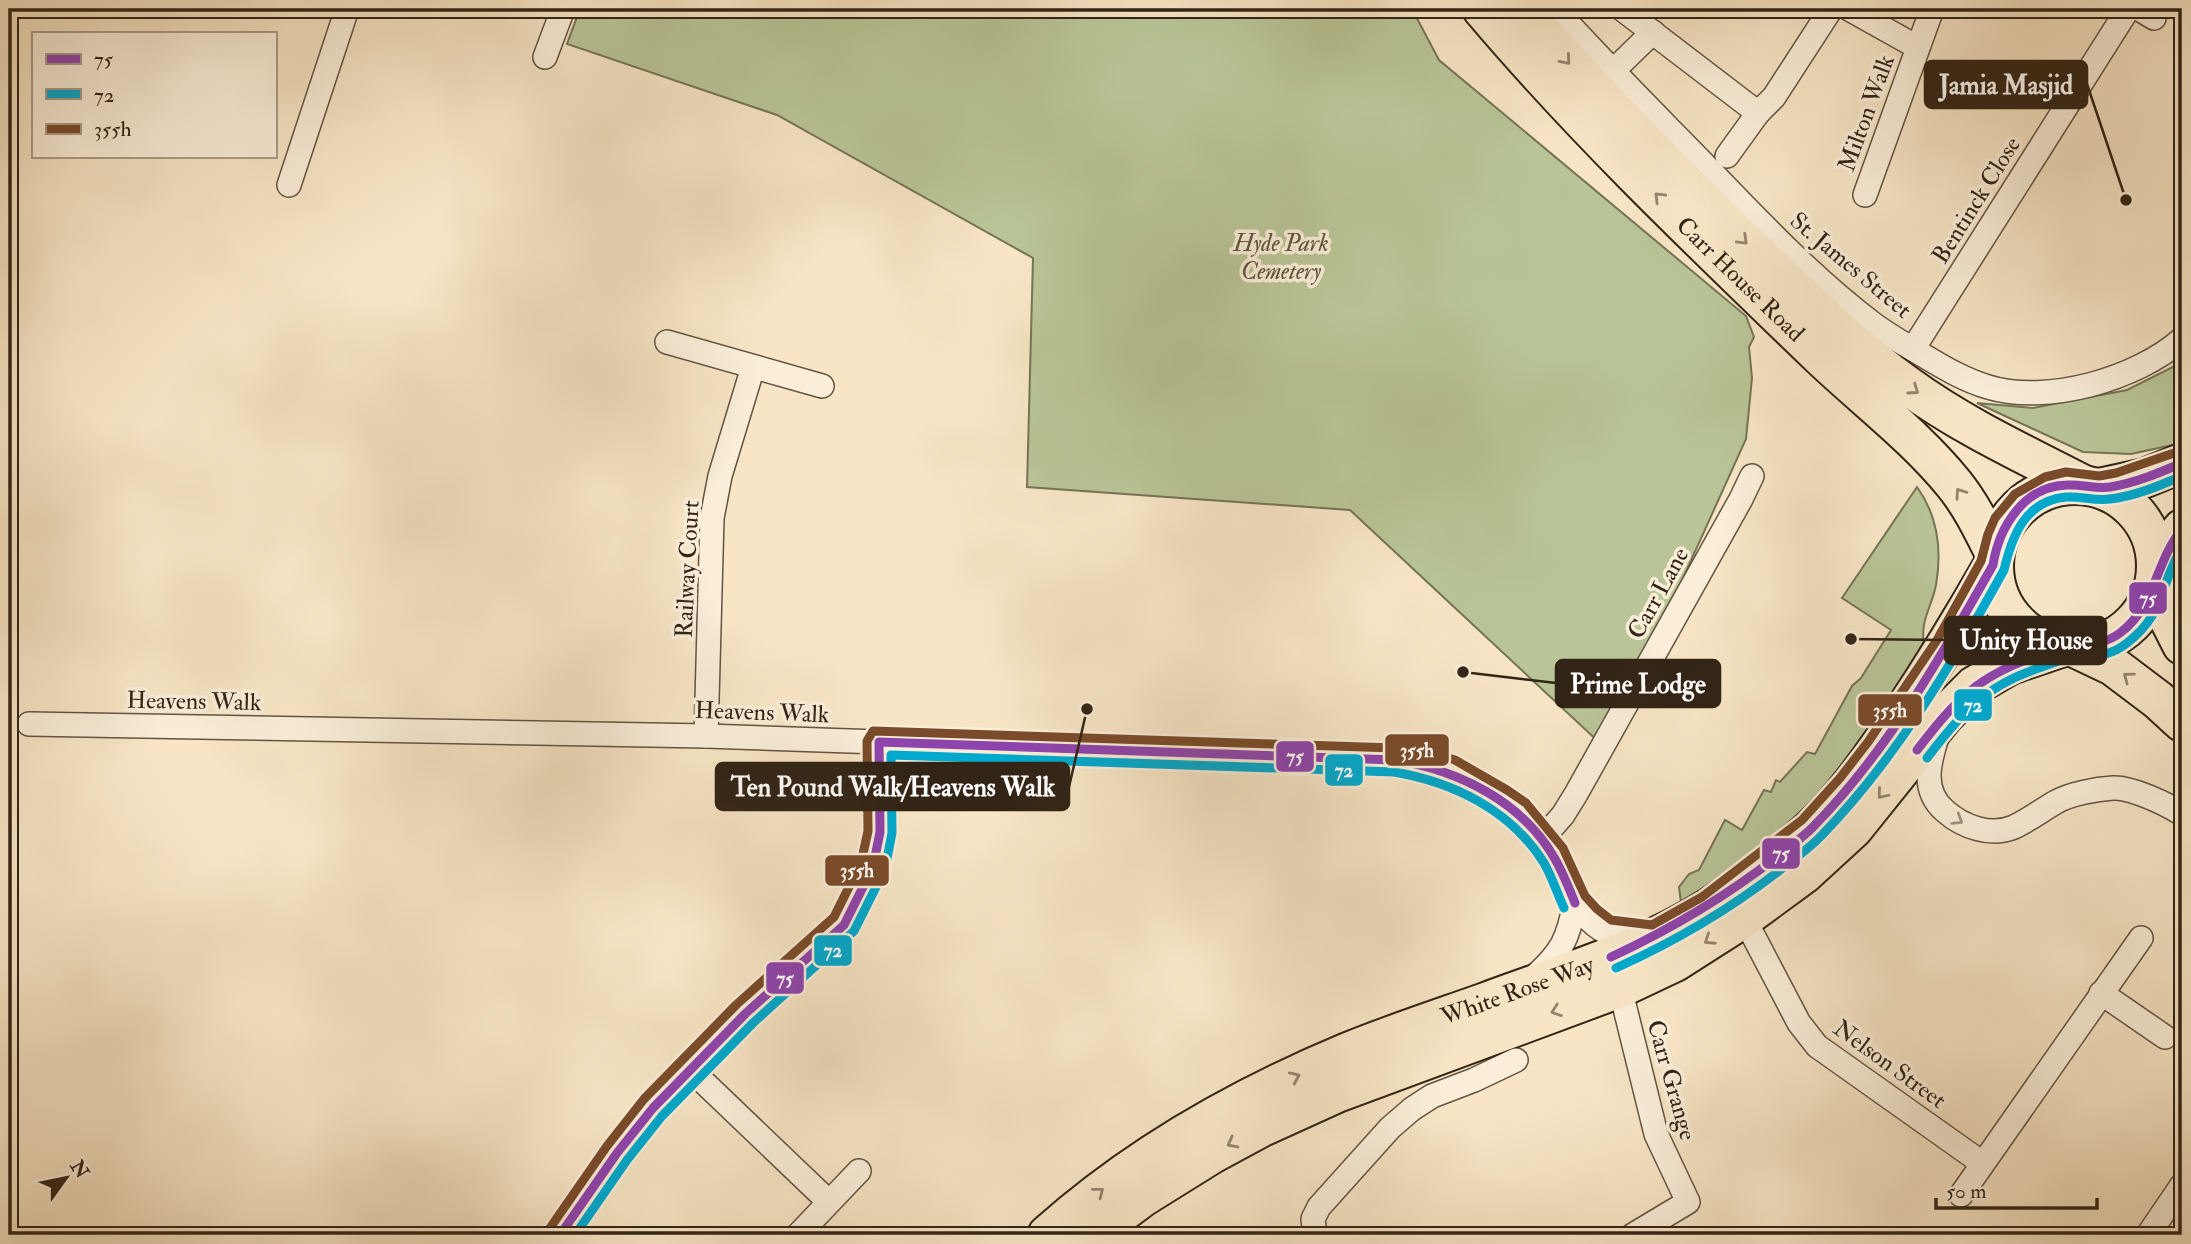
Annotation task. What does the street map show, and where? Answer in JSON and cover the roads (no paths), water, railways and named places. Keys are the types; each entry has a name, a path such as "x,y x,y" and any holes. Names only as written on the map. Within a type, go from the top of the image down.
{"highway":[{"name":"Carr House Road","path":"1482,9 1598,137 1821,357 1925,452 1954,484 1976,515 1994,559"},
{"name":"Carr House Road","path":"1521,9 1587,83 1685,185 1834,327 1908,386 1972,428 2092,486"},
{"path":"2180,723 2158,700 2112,666 2068,647 2047,642 2025,630 1997,588 1994,559 2005,523 2024,501 2050,488 2063,485 2092,486 2145,478 2182,464"},
{"path":"2092,486 2117,496 2135,511 2153,542 2155,581 2182,645"},
{"path":"2068,647 2096,645 2119,634 2144,610 2170,544 2182,529"},
{"name":"White Rose Way","path":"1047,1235 1111,1182 1154,1154 1187,1133 1279,1084 1349,1052 1600,961 1654,938 1709,907 1810,829 1849,786 1878,749 1947,646 1994,559"},
{"name":"White Rose Way","path":"1092,1235 1143,1198 1212,1154 1262,1127 1337,1093 1620,988 1675,962 1744,918 1804,874 1853,829 1943,717 1974,686 2010,665 2068,647"}],"street":[{"path":"289,185 347,9"},
{"path":"545,57 563,9"},
{"name":"St. James Street","path":"1555,9 1757,219 1845,301 1874,324 1963,379 1991,388 2029,392 2067,390 2126,373 2169,351 2182,339"},
{"path":"1622,9 1758,113"},
{"path":"1727,156 1758,113 1774,97 1831,9"},
{"path":"1849,9 1917,47"},
{"name":"Milton Walk","path":"1865,195 1932,9"},
{"name":"Bentinck Close","path":"1913,349 2128,9"},
{"path":"1613,71 1653,32"},
{"path":"667,342 822,386"},
{"name":"Railway Court","path":"706,736 712,518 720,476 753,367"},
{"name":"Carr Lane","path":"1541,841 1563,815 1576,794 1752,476"},
{"path":"1943,717 1928,768 1930,786 1940,807 1970,827 1990,831 2012,828 2059,800 2115,788 2171,801 2182,814"},
{"name":"Heavens Walk","path":"29,724 706,736 1373,759 1423,763 1450,771 1517,813 1553,855 1575,903"},
{"path":"560,1235 617,1153 653,1108 745,1014 844,925 873,867 880,832 879,742"},
{"path":"1575,903 1606,932 1654,938"},
{"path":"1519,989 1549,964 1561,949 1570,931 1575,903"},
{"name":"Nelson Street","path":"1744,918 1799,1023 1817,1046 1982,1163"},
{"path":"1961,1195 2141,938"},
{"name":"Carr Grange","path":"1620,988 1656,1134 1688,1202 1633,1235"},
{"path":"2101,993 2165,1038"},
{"path":"1315,1235 1313,1219 1319,1208 1398,1121 1432,1096 1516,1060"},
{"path":"690,1069 829,1202"},
{"path":"797,1235 859,1171"},
{"path":"2148,1235 2182,1185"}],"place":[{"name":"Jamia Masjid","path":"2126,200"},
{"name":"Unity House","path":"1851,639"},
{"name":"Prime Lodge","path":"1463,672"},
{"name":"Ten Pound Walk/Heavens Walk","path":"1087,709"}],"park label":[{"name":"Hyde Park Cemetery","path":"1281,257"}]}
